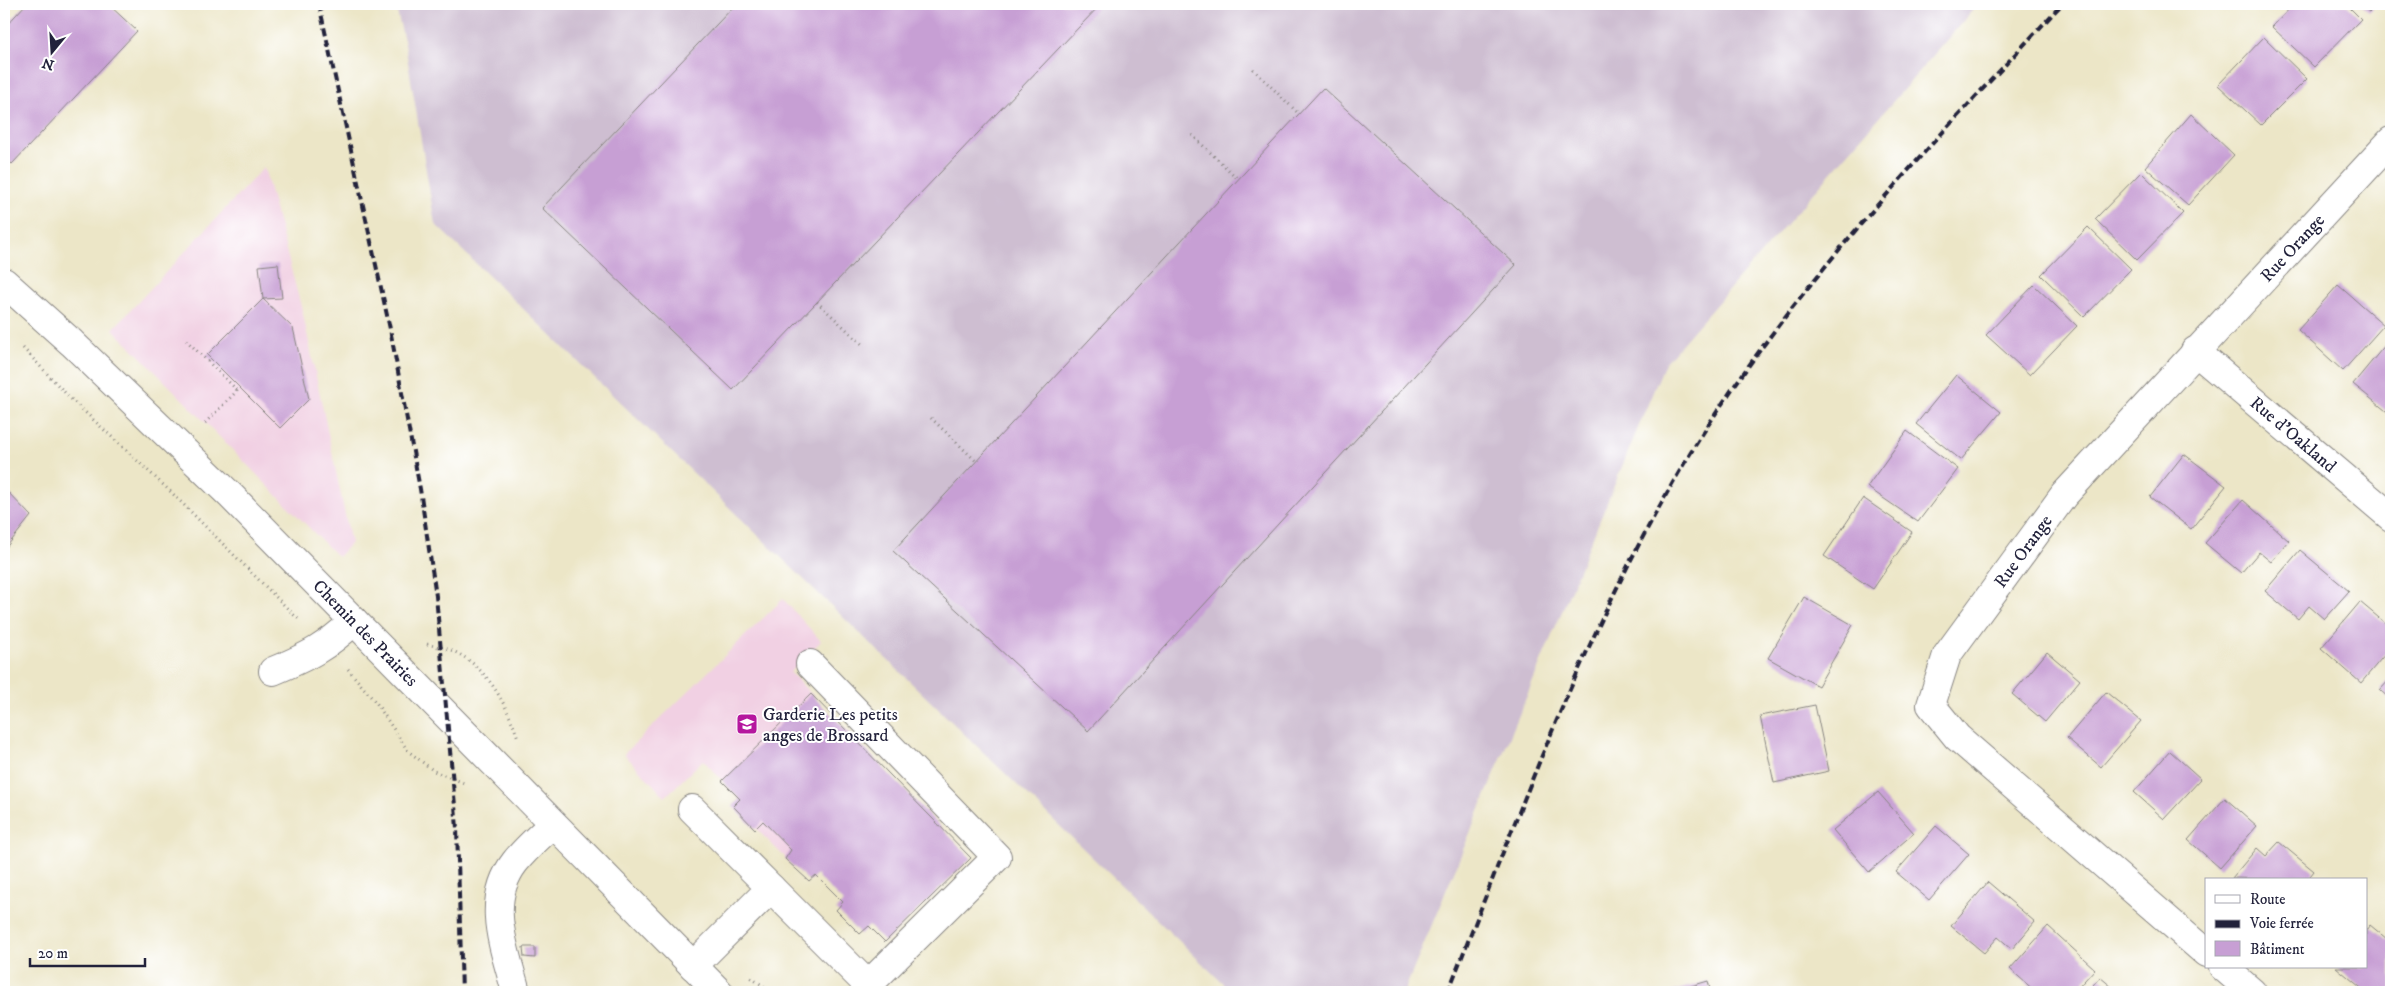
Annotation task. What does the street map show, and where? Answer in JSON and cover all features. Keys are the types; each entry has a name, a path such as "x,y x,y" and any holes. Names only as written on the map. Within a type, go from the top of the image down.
{"street":[{"name":"Rue Orange","path":"2205,952 1957,737 1931,705 1948,656 2064,495 2391,140"},
{"name":"Chemin des Prairies","path":"4,282 72,343 196,462 720,992"},
{"name":"Rue d'Oakland","path":"2195,351 2391,517"},
{"path":"273,671 313,654 331,642 354,621"},
{"path":"692,809 868,985 997,857 810,664"},
{"path":"516,992 499,928 499,893 515,862 553,824"},
{"path":"693,966 771,888"},
{"path":"2224,968 2252,992"}],"path":[{"path":"1253,69 1299,114"},
{"path":"1192,135 1238,179"},
{"path":"817,302 863,345"},
{"path":"186,340 238,389 202,427"},
{"path":"20,346 71,399 172,493 303,624"},
{"path":"931,418 977,462"},
{"path":"343,663 377,704 408,751 434,771 468,785"}],"shaded area":[{"path":"395,4 1978,4 1665,363 1404,992 1232,992 435,224 405,44"},
{"path":"264,167 303,314 351,543 338,557 113,329"},
{"name":"Garderie Les petits anges de Brossard","path":"783,599 821,641 790,672 903,790 809,881 733,806 740,799 703,760 665,797 624,754"}],"building":[{"path":"26,4 108,4 137,31 12,164 4,157 4,28"},
{"path":"736,4 1101,4 733,390 542,208"},
{"path":"2294,4 2346,4 2361,19 2314,67 2272,27"},
{"path":"2359,4 2377,4 2369,12"},
{"path":"2264,37 2307,79 2261,125 2218,85"},
{"path":"1323,88 1516,265 1088,731 893,551"},
{"path":"2191,114 2234,155 2188,205 2145,167"},
{"path":"2141,172 2183,213 2137,260 2095,219"},
{"path":"2088,227 2131,269 2084,317 2041,275"},
{"path":"278,264 282,298 263,299 259,266"},
{"path":"2034,285 2077,326 2030,375 1986,335"},
{"path":"2338,285 2384,325 2343,371 2298,330"},
{"path":"263,299 293,328 309,399 280,428 207,355"},
{"path":"2391,338 2391,415 2353,384"},
{"path":"1956,375 2001,412 1961,460 1916,424"},
{"path":"1907,431 1958,469 1918,522 1867,487"},
{"path":"2184,454 2226,486 2191,529 2150,497"},
{"path":"4,488 31,516 4,550"},
{"path":"1863,498 1912,532 1873,589 1824,556"},
{"path":"2243,500 2289,541 2271,562 2259,552 2241,573 2205,543"},
{"path":"2300,550 2349,591 2324,619 2309,606 2298,619 2265,591"},
{"path":"1804,597 1853,625 1818,686 1768,658"},
{"path":"2360,602 2391,628 2391,647 2361,683 2321,648"},
{"path":"2047,652 2080,680 2045,722 2012,694"},
{"path":"2391,678 2391,700 2380,690"},
{"path":"2106,692 2141,721 2101,767 2067,738"},
{"path":"811,694 971,858 885,942 869,926 860,934 836,910 843,902 816,875 809,881 785,859 791,850 763,821 755,829 733,806 740,799 722,781"},
{"path":"1815,705 1829,771 1774,783 1760,716"},
{"path":"2170,751 2201,779 2164,819 2134,792"},
{"path":"1878,792 1914,833 1869,872 1833,830"},
{"path":"2225,798 2257,826 2220,868 2188,840"},
{"path":"1936,826 1969,854 1929,900 1896,872"},
{"path":"2279,842 2314,871 2309,878 2232,878 2257,848 2266,856"},
{"path":"1988,882 2035,922 2012,949 1998,937 1984,953 1951,926"},
{"path":"2370,925 2387,939 2391,936 2391,992 2366,992 2337,968 2368,968 2368,928"},
{"path":"2048,926 2095,969 2074,992 2036,992 2010,969"},
{"path":"523,947 535,947 535,958 524,957"},
{"path":"2100,977 2118,992 2087,992"},
{"path":"1708,981 1711,992 1671,992"}],"railway":[{"path":"319,4 390,329 420,489 436,596 457,828 462,992"},
{"path":"1448,992 1530,784 1589,647 1621,579 1693,449 1733,388 1820,273 1915,163 2062,4"}],"place":[{"name":"Garderie Les petits anges de Brossard","path":"747,724"}]}
